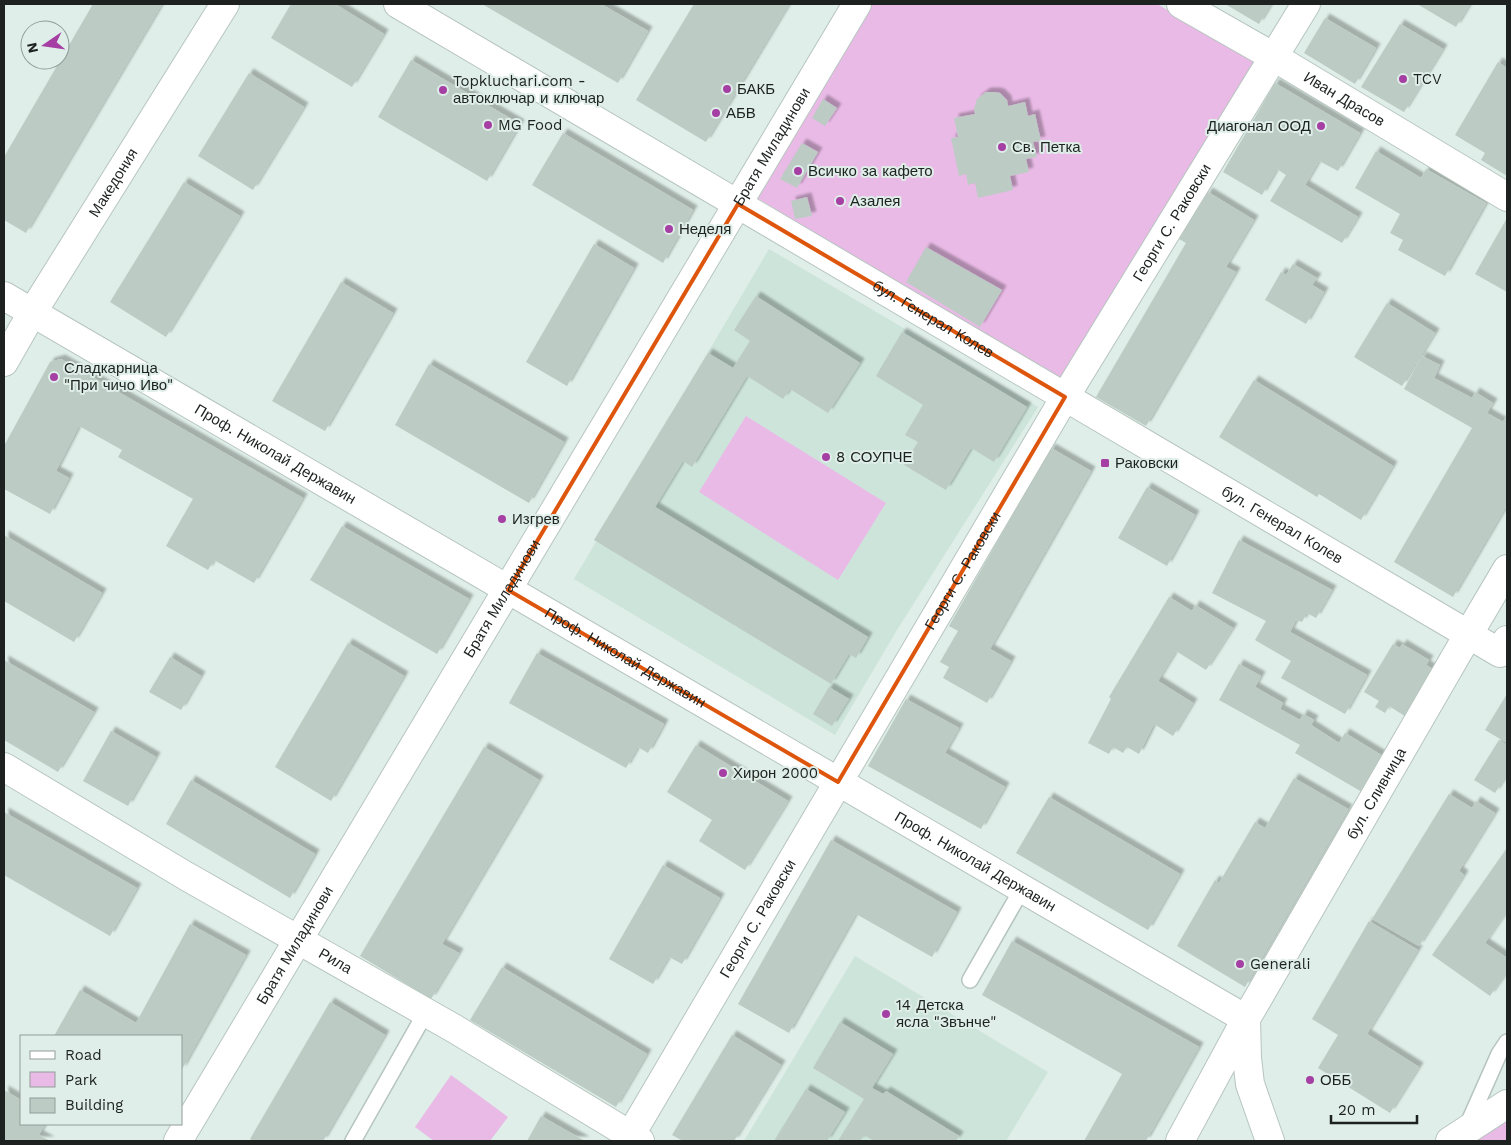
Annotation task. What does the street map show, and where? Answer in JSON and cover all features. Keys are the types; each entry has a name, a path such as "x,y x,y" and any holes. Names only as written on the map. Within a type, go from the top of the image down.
{"street":[{"name":"Македония","path":"4,362 32,313 225,4"},
{"name":"бул. Генерал Колев","path":"398,4 1468,634 1505,650"},
{"name":"Братя Миладинови","path":"189,1138 299,940 857,4"},
{"name":"Иван Драсов","path":"1181,4 1274,57 1507,197"},
{"name":"Георги С. Раковски","path":"632,1139 838,782 1066,397 1306,4"},
{"name":"Проф. Николай Державин","path":"4,296 1246,1019"},
{"name":"бул. Сливница","path":"1180,1141 1246,1019 1507,569"},
{"name":"Рила","path":"4,767 186,876 426,1012 632,1139"},
{"path":"1246,1019 1250,1084 1270,1141"},
{"path":"1457,1136 1507,1104"}],"lane":[{"path":"970,980 1022,889"},
{"path":"353,1141 426,1012"},
{"path":"1457,1136 1507,1042"}],"highlighted area":[{"path":"738,204 1065,397 838,782 508,590"}],"shaded area":[{"name":"8 СОУПЧЕ","path":"769,249 1038,407 897,630 835,735 574,579"},
{"name":"14 Детска ясла \"Звънче\"","path":"855,956 1048,1072 1006,1141 744,1141"}],"green space":[{"name":"Св. Петка","path":"869,4 1157,4 1257,62 1060,384 754,196"},
{"path":"746,416 886,503 838,580 699,492"},
{"path":"451,1075 508,1117 490,1141 434,1141 415,1127"},
{"path":"1507,1104 1507,1141 1450,1141"}],"building":[{"path":"93,4 162,4 26,233 4,220 4,157 55,70 70,70 70,44"},
{"path":"291,4 335,4 384,34 352,87 271,38"},
{"path":"482,4 601,4 648,31 618,83"},
{"path":"694,4 789,4 706,142 636,100"},
{"path":"1225,4 1271,4 1259,24"},
{"path":"1417,4 1470,4 1456,27"},
{"path":"1325,18 1376,48 1355,84 1304,53"},
{"path":"1400,24 1443,49 1404,112 1361,87"},
{"path":"411,60 520,124 487,181 378,117"},
{"path":"1498,62 1507,68 1507,176 1481,160 1485,153 1455,135"},
{"path":"249,73 304,107 253,190 198,156"},
{"path":"1275,83 1360,133 1338,171 1319,161 1305,185 1358,217 1342,243 1270,201 1286,175 1277,169 1262,195 1223,172"},
{"path":"986,92 1000,93 1007,100 1008,106 1025,102 1028,116 1035,114 1041,141 1033,142 1037,157 1026,159 1029,172 1010,176 1013,190 978,198 975,183 968,185 966,174 959,176 951,138 958,137 954,118 975,114 974,109 977,99"},
{"path":"823,99 837,108 825,126 812,118"},
{"path":"563,133 693,210 663,263 532,185"},
{"path":"802,143 818,152 797,188 780,179"},
{"path":"1376,151 1421,178 1426,169 1486,203 1445,276 1398,250 1403,240 1390,233 1400,214 1355,188"},
{"path":"184,182 240,216 166,337 110,302"},
{"path":"1208,192 1254,220 1226,267 1236,272 1146,426 1096,397 1186,243 1179,239"},
{"path":"807,197 812,216 795,219 791,201"},
{"path":"1507,218 1507,292 1475,274"},
{"path":"594,244 634,268 567,386 526,362"},
{"path":"926,247 1002,290 980,327 906,282"},
{"path":"1293,264 1317,278 1312,285 1324,292 1306,324 1265,300 1281,272 1286,275"},
{"path":"341,282 393,313 325,431 272,401"},
{"path":"756,296 860,363 828,413 790,389 783,399 747,376 692,467 683,461 655,507 868,637 856,658 849,654 831,684 594,540 708,353 733,368 750,341 734,330"},
{"path":"1387,303 1435,333 1402,386 1354,357"},
{"path":"902,332 1027,407 994,462 971,448 946,490 904,465 918,442 905,435 923,405 876,376"},
{"path":"1422,356 1440,365 1434,378 1472,398 1475,392 1493,403 1487,413 1503,422 1507,414 1507,505 1453,597 1394,562 1472,428 1404,389"},
{"path":"61,359 303,498 254,583 214,560 208,570 166,546 193,499 118,457 122,450 79,426 56,471 69,478 50,514 4,489 4,446 50,362"},
{"path":"429,364 564,442 529,503 395,425"},
{"path":"1254,380 1393,466 1361,520 1319,494 1317,497 1219,437"},
{"path":"1051,448 1091,471 990,649 1011,661 987,703 943,678 949,667 940,662 958,631 949,626"},
{"path":"1147,487 1195,515 1167,566 1118,538"},
{"path":"342,526 469,599 437,654 310,580"},
{"path":"4,535 102,593 74,642 4,601"},
{"path":"1239,540 1332,590 1316,618 1307,613 1302,622 1296,620 1290,632 1367,675 1345,714 1281,678 1291,661 1255,640 1266,621 1212,593"},
{"path":"1169,597 1192,611 1195,605 1233,628 1206,670 1176,651 1158,681 1193,703 1173,736 1154,724 1139,754 1127,747 1123,753 1113,747 1109,754 1088,743 1111,699 1109,697"},
{"path":"348,643 404,676 331,801 275,767"},
{"path":"1393,644 1400,648 1402,644 1429,660 1426,665 1439,673 1411,720 1389,706 1385,713 1375,707 1379,701 1364,692"},
{"path":"537,653 664,724 648,753 638,747 626,768 509,703"},
{"path":"170,657 201,676 181,710 149,692"},
{"path":"4,660 94,712 58,772 4,740"},
{"path":"1239,664 1261,676 1255,687 1283,703 1280,709 1300,720 1303,714 1314,720 1311,725 1339,743 1345,733 1383,756 1362,792 1295,753 1300,745 1219,700"},
{"path":"829,687 849,699 832,726 813,714"},
{"path":"1507,694 1507,743 1485,730"},
{"path":"906,699 959,728 945,753 1005,787 981,829 868,766"},
{"path":"111,731 156,757 128,806 83,781"},
{"path":"1499,740 1507,745 1507,774 1495,793 1474,780"},
{"path":"696,745 788,801 745,870 699,841 712,820 667,792"},
{"path":"484,747 539,780 442,944 459,953 431,999 360,956"},
{"path":"1294,778 1348,809 1245,987 1177,946 1215,880 1219,883 1255,822 1265,828"},
{"path":"191,780 315,854 290,898 166,824"},
{"path":"1449,794 1472,808 1476,801 1495,813 1459,871 1464,875 1419,946 1372,919"},
{"path":"1049,797 1180,874 1148,930 1016,853"},
{"path":"4,812 137,888 110,936 4,875"},
{"path":"831,840 957,912 932,957 856,914 789,1033 738,1004"},
{"path":"1507,848 1507,911 1485,943 1507,958 1507,972 1490,996 1432,955"},
{"path":"663,865 720,898 682,964 669,957 653,984 609,959"},
{"path":"1369,921 1418,950 1367,1034 1419,1067 1390,1113 1318,1068 1338,1035 1312,1019"},
{"path":"190,924 246,955 182,1069 182,1035 55,1035 80,990 136,1023"},
{"path":"1012,941 1199,1047 1146,1141 1084,1141 1122,1074 982,995"},
{"path":"502,967 647,1054 616,1107 470,1020"},
{"path":"330,1002 385,1035 323,1141 254,1141 250,1139"},
{"path":"840,1022 893,1054 872,1088 883,1094 886,1091 959,1136 956,1141 874,1141 864,1135 860,1141 838,1141 864,1099 813,1068"},
{"path":"732,1035 781,1065 734,1141 683,1141 672,1135"},
{"path":"806,1089 845,1112 827,1141 774,1141"},
{"path":"4,1090 20,1099 20,1125 44,1125 39,1135 50,1141 4,1141"},
{"path":"541,1116 585,1141 527,1141"}],"place":[{"name":"TCV","path":"1403,79"},
{"name":"БАКБ","path":"727,89"},
{"name":"Topkluchari.com - автоключар и ключар","path":"443,90"},
{"name":"АБВ","path":"716,113"},
{"name":"MG Food","path":"488,125"},
{"name":"Диагонал ООД","path":"1321,126"},
{"name":"Св. Петка","path":"1002,147"},
{"name":"Всичко за кафето","path":"798,171"},
{"name":"Азалея","path":"840,201"},
{"name":"Неделя","path":"669,229"},
{"name":"Сладкарница \"При чичо Иво\"","path":"54,377"},
{"name":"8 СОУПЧЕ","path":"826,457"},
{"name":"Раковски","path":"1105,463"},
{"name":"Изгрев","path":"502,519"},
{"name":"Хирон 2000","path":"723,773"},
{"name":"Generali","path":"1240,964"},
{"name":"14 Детска ясла \"Звънче\"","path":"886,1014"},
{"name":"ОББ","path":"1310,1080"}]}
